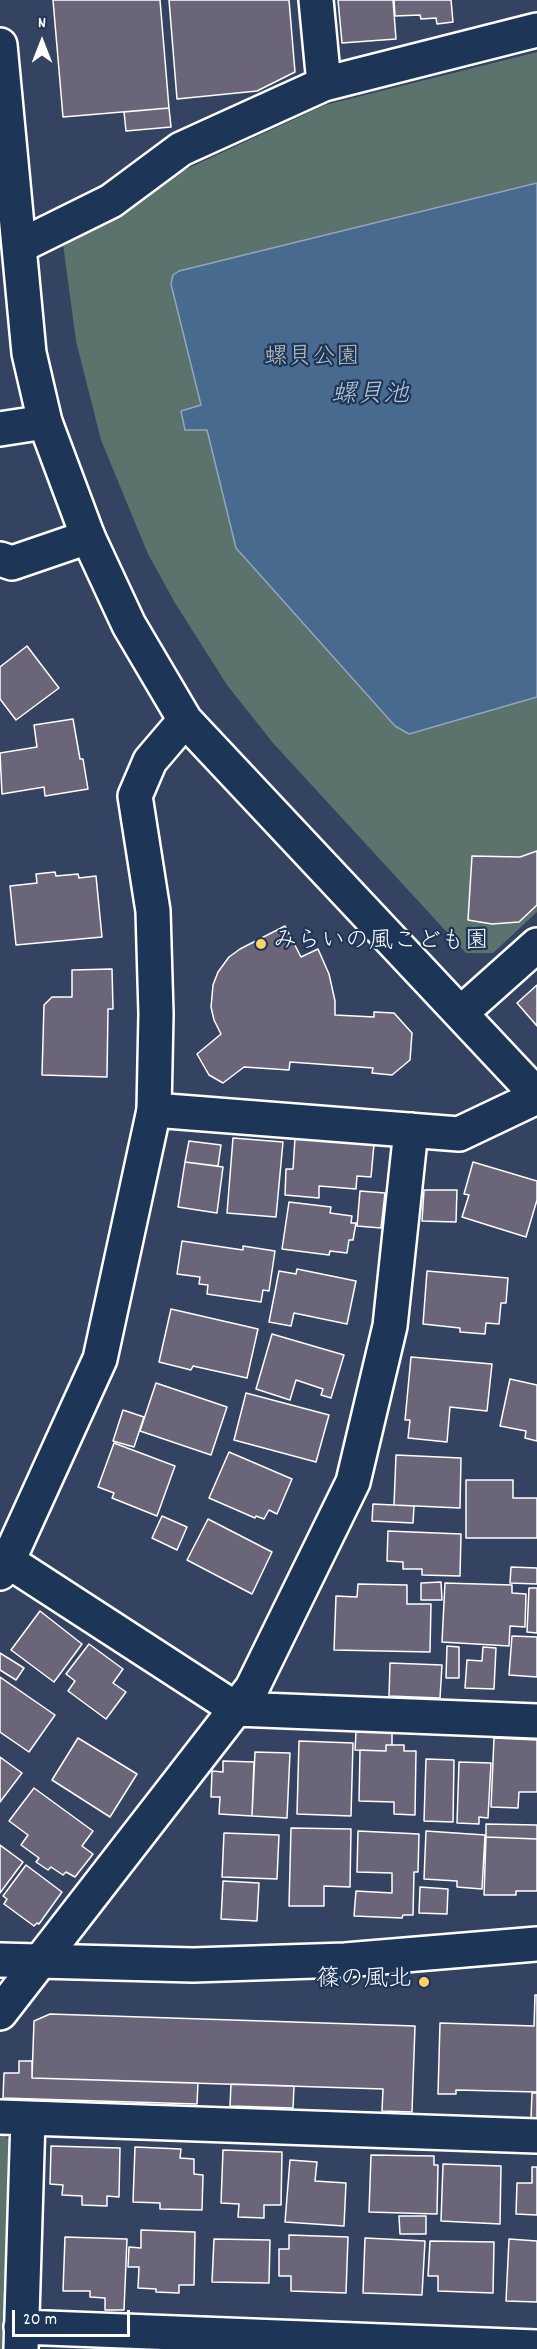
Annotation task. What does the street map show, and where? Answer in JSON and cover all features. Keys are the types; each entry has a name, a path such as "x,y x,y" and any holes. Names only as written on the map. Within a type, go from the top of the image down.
{"street":[{"path":"316,0 324,84"},
{"path":"20,246 111,201 181,149 324,84 537,30"},
{"path":"0,45 29,353 45,422 88,537 129,625 186,720 462,1012 537,1096 459,1134 154,1110"},
{"path":"0,429 45,422"},
{"path":"0,559 12,563 88,537"},
{"path":"186,720 150,761 135,796 153,911 156,1014 154,1110 100,1359 4,1567 236,1709 537,1721"},
{"path":"462,1012 537,945"},
{"path":"0,2013 252,1688 353,1482 390,1326 411,1130"},
{"path":"0,1960 192,1965 345,1960 537,1944"},
{"path":"537,2136 14,2117 21,2338 537,2347"}],"green space":[{"name":"螺貝公園","path":"537,52 537,912 493,953 466,953 273,743 227,685 175,603 148,554 101,440 76,341 63,244 114,217 180,172 325,105"},
{"path":"0,2135 4,2135 16,2147 6,2349 0,2349"}],"water":[{"name":"螺貝池","path":"537,183 537,697 409,734 395,726 236,548 207,430 185,430 181,411 201,405 171,284 173,275 179,271"}],"building":[{"path":"53,0 160,0 169,108 63,117"},
{"path":"169,0 289,0 295,72 257,91 177,99"},
{"path":"338,0 393,0 396,39 342,43"},
{"path":"394,0 451,0 453,22 437,24 436,18 421,19 420,15 395,16"},
{"path":"169,108 171,127 126,131 124,112"},
{"path":"27,646 59,688 16,720 0,699 0,667"},
{"path":"73,719 88,789 45,796 44,787 2,794 0,753 37,747 34,725"},
{"path":"537,851 537,905 519,922 492,924 468,920 472,856 520,857"},
{"path":"55,872 56,876 78,874 79,878 96,876 102,937 16,945 10,886 37,883 36,874"},
{"path":"285,926 301,957 318,949 329,974 335,1001 335,1015 374,1017 374,1012 394,1013 412,1033 410,1060 392,1075 372,1073 373,1068 290,1062 289,1070 244,1067 223,1083 209,1075 197,1054 221,1034 211,1007 213,985 218,972 229,957 240,949"},
{"path":"112,969 113,1009 108,1009 107,1077 42,1075 44,1005 52,997 72,997 72,970"},
{"path":"537,985 537,1026 517,1003"},
{"path":"233,1138 283,1142 276,1217 227,1213"},
{"path":"295,1138 374,1144 371,1177 357,1176 356,1189 319,1186 319,1198 285,1195 286,1169 293,1169"},
{"path":"189,1141 221,1145 218,1166 185,1162"},
{"path":"185,1162 223,1167 217,1213 178,1207"},
{"path":"473,1162 537,1181 537,1200 526,1237 462,1217 469,1195 464,1194"},
{"path":"424,1190 457,1190 456,1222 422,1221"},
{"path":"360,1191 385,1193 381,1228 357,1226"},
{"path":"289,1202 331,1207 330,1213 352,1216 351,1223 356,1223 353,1240 349,1240 347,1253 330,1251 329,1255 282,1249"},
{"path":"182,1241 243,1250 243,1246 275,1251 269,1291 263,1290 261,1302 207,1294 208,1285 199,1284 200,1277 177,1274"},
{"path":"297,1269 356,1281 347,1324 294,1313 291,1326 269,1322 279,1271 296,1274"},
{"path":"427,1271 508,1278 506,1303 501,1303 499,1324 486,1323 485,1334 460,1332 460,1328 423,1324"},
{"path":"171,1309 258,1329 247,1378 193,1366 191,1370 159,1362"},
{"path":"272,1334 344,1355 331,1398 321,1395 323,1389 296,1380 290,1400 256,1389"},
{"path":"411,1357 492,1364 487,1411 450,1407 447,1442 408,1438 410,1420 405,1420"},
{"path":"510,1379 537,1385 537,1441 525,1438 526,1431 500,1426"},
{"path":"156,1383 227,1407 211,1455 140,1431"},
{"path":"246,1393 329,1415 316,1462 234,1440"},
{"path":"123,1410 144,1417 134,1447 113,1441"},
{"path":"114,1443 175,1466 157,1516 112,1498 114,1493 98,1487"},
{"path":"229,1452 292,1479 277,1514 269,1510 264,1519 256,1516 255,1518 209,1498"},
{"path":"396,1455 461,1458 460,1508 394,1505"},
{"path":"466,1480 513,1480 513,1498 537,1498 537,1538 466,1538"},
{"path":"373,1504 414,1506 413,1523 372,1521"},
{"path":"162,1516 187,1527 177,1550 152,1538"},
{"path":"208,1519 272,1552 252,1594 187,1560"},
{"path":"388,1531 461,1534 460,1576 422,1575 422,1569 403,1569 403,1562 387,1561"},
{"path":"511,1567 537,1568 537,1584 510,1583"},
{"path":"441,1582 442,1600 421,1600 421,1583"},
{"path":"445,1583 512,1585 512,1593 526,1594 525,1627 510,1626 509,1646 442,1642"},
{"path":"358,1584 407,1585 407,1604 431,1604 430,1652 334,1650 336,1596 357,1597"},
{"path":"529,1588 537,1588 537,1633 527,1632"},
{"path":"40,1611 82,1644 54,1682 11,1650"},
{"path":"512,1636 537,1637 537,1677 509,1675"},
{"path":"89,1644 123,1669 113,1683 126,1692 106,1719 68,1691 75,1681 66,1674"},
{"path":"447,1646 459,1647 459,1678 446,1678"},
{"path":"483,1647 496,1648 494,1689 465,1688 467,1660 482,1661"},
{"path":"0,1653 24,1668 16,1680 0,1670"},
{"path":"390,1663 442,1665 440,1698 389,1696"},
{"path":"0,1677 55,1715 29,1752 0,1732"},
{"path":"356,1732 392,1732 392,1745 386,1745 386,1751 355,1750"},
{"path":"78,1738 137,1774 110,1817 52,1780"},
{"path":"494,1738 537,1740 537,1792 519,1792 518,1808 491,1807"},
{"path":"299,1741 353,1743 351,1816 297,1814"},
{"path":"386,1745 404,1745 404,1751 416,1751 415,1815 394,1814 394,1802 359,1801 360,1750 386,1751"},
{"path":"255,1752 290,1753 287,1818 252,1816"},
{"path":"0,1757 22,1773 0,1802"},
{"path":"426,1759 454,1760 453,1822 424,1821"},
{"path":"223,1761 254,1762 252,1816 219,1814 220,1797 211,1797 212,1771 223,1772"},
{"path":"459,1762 491,1763 488,1818 479,1817 479,1824 457,1823"},
{"path":"34,1788 93,1831 82,1846 93,1854 75,1877 66,1872 63,1875 51,1867 48,1870 36,1862 39,1858 21,1845 28,1835 9,1821"},
{"path":"486,1824 537,1825 537,1839 486,1837"},
{"path":"291,1828 351,1829 350,1887 324,1886 324,1906 289,1906"},
{"path":"358,1831 419,1834 418,1872 414,1872 413,1915 403,1915 402,1918 354,1916 356,1891 392,1893 392,1873 357,1872"},
{"path":"426,1831 485,1835 482,1889 457,1887 457,1881 424,1879"},
{"path":"224,1833 279,1835 277,1879 222,1877"},
{"path":"486,1837 537,1839 537,1891 516,1891 516,1895 484,1895"},
{"path":"0,1845 23,1862 0,1893"},
{"path":"26,1865 62,1892 39,1924 34,1926 4,1904 7,1899 3,1896"},
{"path":"223,1881 259,1883 257,1921 221,1919"},
{"path":"420,1887 448,1889 447,1914 419,1913"},
{"path":"535,1995 537,1995 537,2092 456,2090 456,2094 438,2094 440,2023 534,2026"},
{"path":"50,2014 415,2026 412,2112 382,2111 383,2089 32,2078 34,2021"},
{"path":"19,2061 32,2061 32,2078 198,2083 197,2104 3,2098 4,2073 19,2073"},
{"path":"231,2084 294,2086 293,2108 230,2106"},
{"path":"532,2093 537,2093 537,2119 531,2119"},
{"path":"51,2146 120,2148 119,2197 107,2196 107,2206 82,2205 82,2196 62,2195 63,2185 50,2184"},
{"path":"135,2147 181,2149 180,2158 194,2159 194,2174 203,2175 202,2210 160,2209 160,2203 133,2202"},
{"path":"223,2150 282,2152 281,2205 264,2205 264,2218 238,2217 239,2204 221,2203"},
{"path":"371,2155 434,2156 434,2165 438,2165 437,2214 369,2212"},
{"path":"290,2160 317,2162 315,2181 346,2183 344,2226 285,2222"},
{"path":"443,2164 501,2166 500,2224 441,2221"},
{"path":"532,2167 537,2167 537,2215 516,2214 517,2183 532,2183"},
{"path":"399,2216 426,2216 426,2234 400,2234"},
{"path":"141,2230 195,2232 194,2285 179,2285 179,2293 138,2288 139,2267 128,2267 129,2247 141,2248"},
{"path":"289,2235 348,2237 346,2293 291,2291 291,2276 279,2276 279,2249 289,2249"},
{"path":"65,2237 127,2239 124,2310 105,2310 105,2298 90,2297 90,2291 63,2291"},
{"path":"365,2238 425,2241 422,2295 363,2293"},
{"path":"214,2239 270,2240 269,2283 212,2282"},
{"path":"509,2239 537,2241 537,2302 506,2301"},
{"path":"430,2241 494,2242 493,2293 438,2291 438,2276 428,2276"}],"place":[{"name":"みらいの風こども園","path":"261,944"},
{"name":"篠の風北","path":"424,1982"}]}
